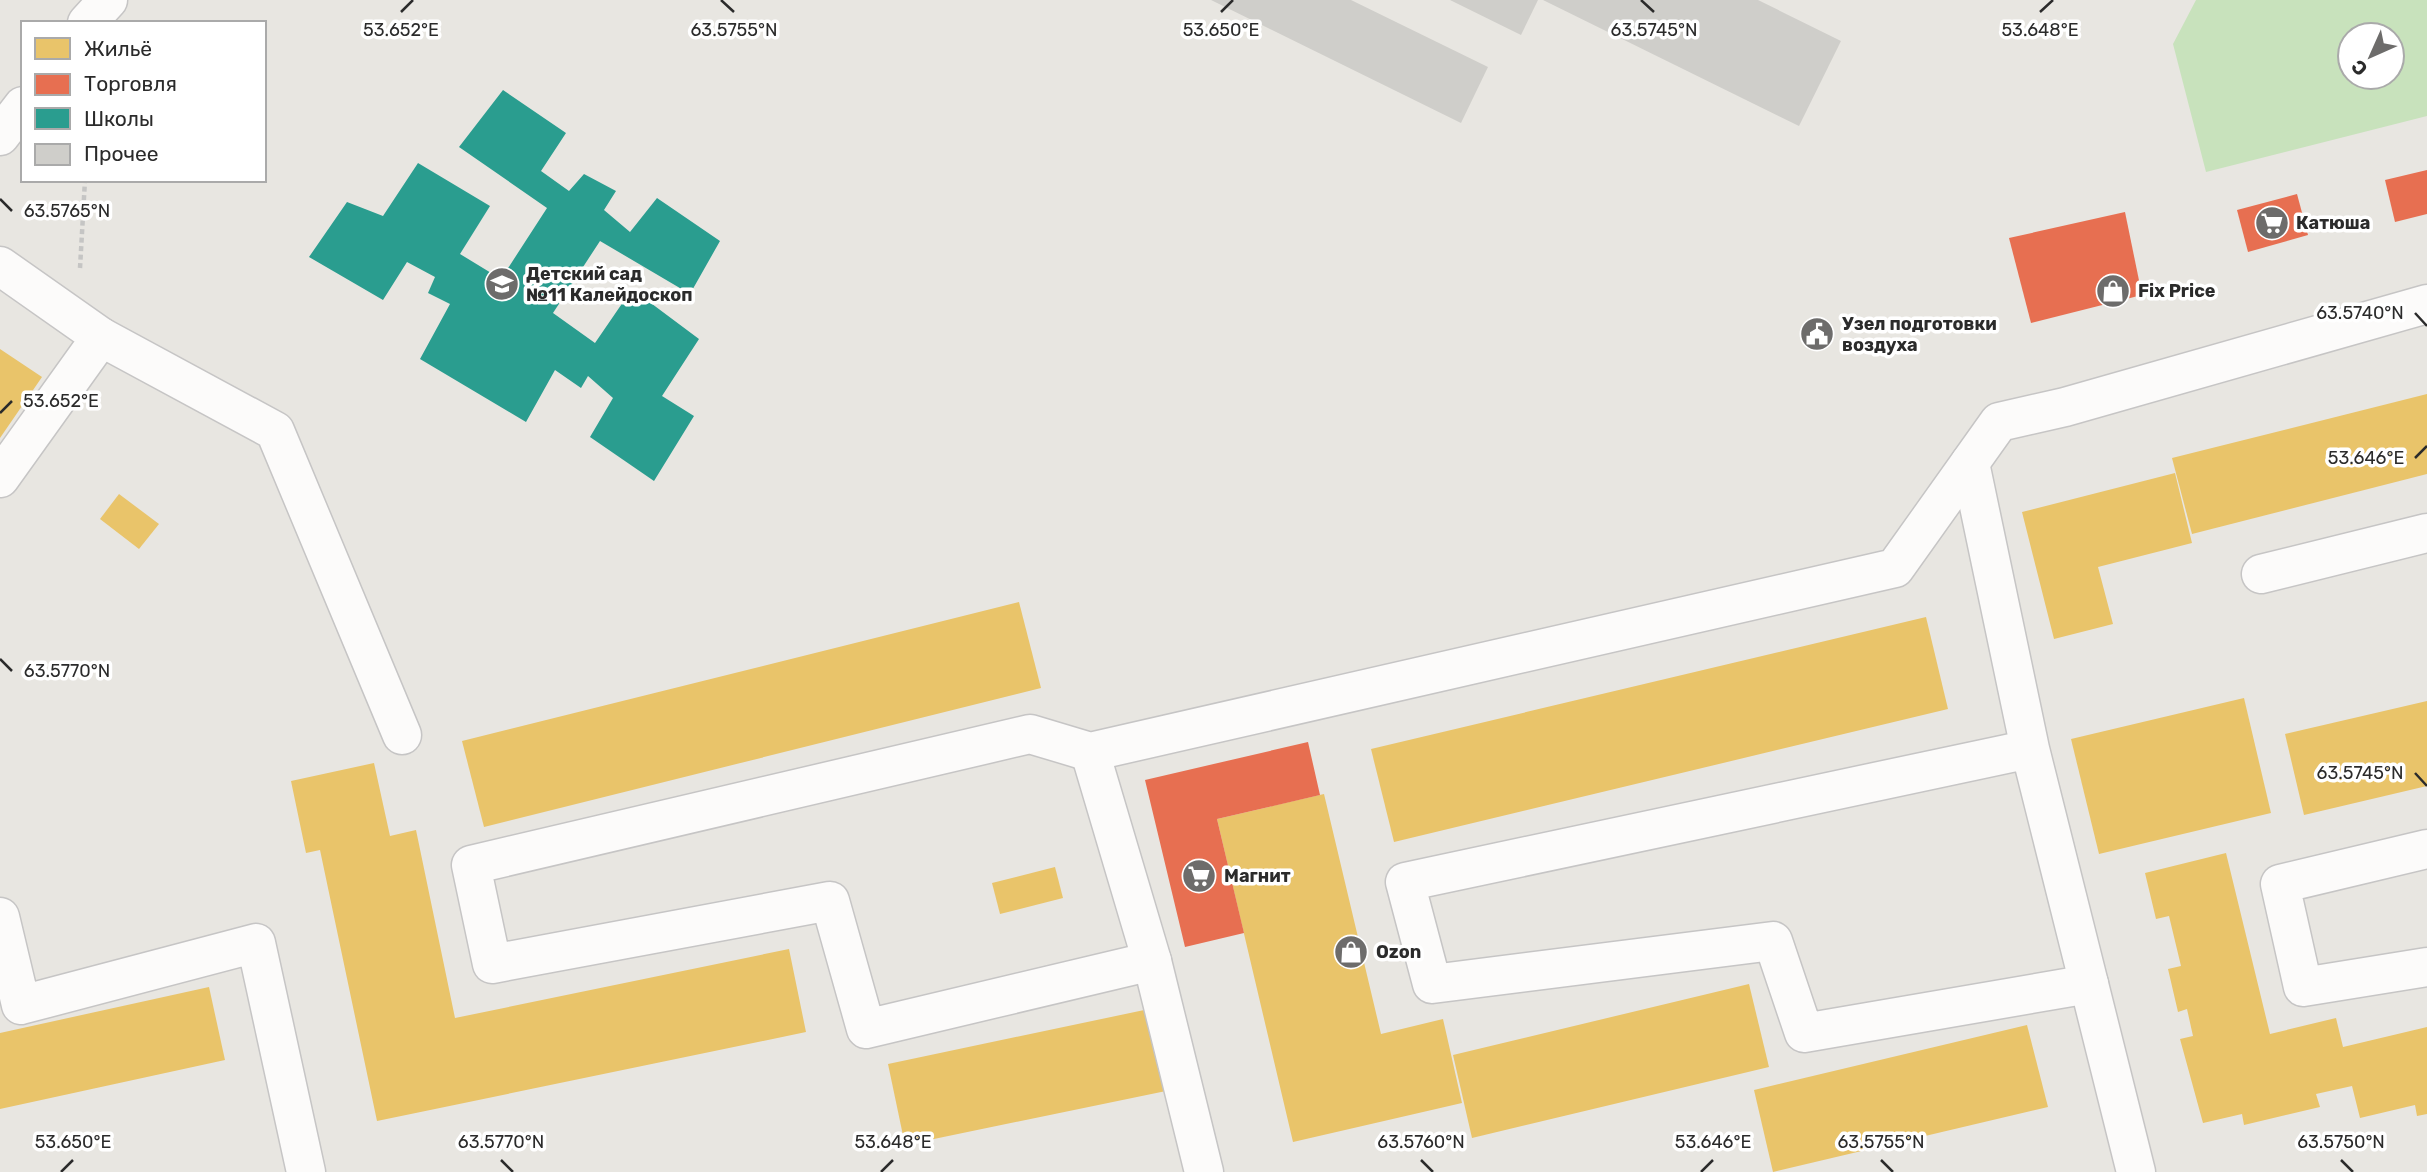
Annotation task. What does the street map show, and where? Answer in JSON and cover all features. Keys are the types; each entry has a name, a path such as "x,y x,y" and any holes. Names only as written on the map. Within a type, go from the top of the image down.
{"street":[{"path":"89,21 108,0"},
{"path":"0,136 21,109"},
{"path":"0,266 101,337 275,430 402,735"},
{"path":"1152,961 866,1029 830,901 492,964 471,865 1030,734 1090,752 1895,568 1999,422 2065,407 2427,304"},
{"path":"0,478 101,337"},
{"path":"1970,463 2030,749 2136,1172"},
{"path":"2260,574 2427,533"},
{"path":"2030,749 1405,882 1432,984 1773,940 1804,1033 2088,984"},
{"path":"1090,752 1152,961 1204,1172"},
{"path":"2427,849 2280,884 2303,987 2427,967"},
{"path":"0,917 22,1005 256,943 306,1172"}],"path":[{"path":"80,268 85,182"}],"green space":[{"path":"2196,0 2427,0 2427,116 2206,172 2173,44"}],"building: Жильё":[{"path":"0,349 42,377 0,438"},
{"path":"2427,394 2427,474 2192,534 2172,458"},
{"path":"2175,473 2192,543 2098,567 2113,624 2054,639 2022,512"},
{"path":"119,494 159,524 139,549 100,519"},
{"path":"1019,602 1041,688 484,827 462,741"},
{"path":"1926,617 1948,709 1394,842 1371,749"},
{"path":"2244,698 2271,813 2099,854 2071,739"},
{"path":"2427,701 2427,786 2304,815 2285,734"},
{"path":"374,763 390,836 416,830 455,1018 789,949 806,1032 377,1121 320,850 306,853 291,781"},
{"path":"1324,794 1381,1034 1443,1019 1462,1103 1293,1142 1217,819"},
{"path":"2226,853 2270,1034 2336,1018 2343,1047 2427,1027 2427,1114 2417,1116 2415,1105 2360,1118 2352,1086 2316,1094 2320,1107 2244,1125 2242,1114 2203,1123 2180,1039 2193,1036 2187,1009 2178,1012 2168,969 2181,966 2169,916 2156,919 2145,873"},
{"path":"1055,867 1063,898 1000,914 992,883"},
{"path":"1749,984 1769,1067 1472,1138 1453,1055"},
{"path":"209,987 225,1060 0,1109 0,1033"},
{"path":"1149,1009 1166,1091 905,1145 888,1064"},
{"path":"2027,1025 2048,1107 1773,1172 1754,1090"}],"building: Торговля":[{"path":"2427,170 2427,214 2395,222 2385,180"},
{"name":"Катюша","path":"2297,194 2308,235 2248,252 2237,210"},
{"path":"2125,212 2142,295 2031,323 2009,238"},
{"name":"Магнит","path":"1308,742 1320,795 1217,819 1244,933 1185,947 1145,780"}],"building: Школы":[{"name":"Детский сад №11 Калейдоскоп","path":"503,90 566,133 541,171 569,191 584,174 616,191 604,210 630,232 657,198 720,241 690,294 600,241 553,313 595,343 632,289 699,339 662,396 694,416 654,481 590,437 613,398 588,376 581,388 555,370 526,422 420,359 450,304 428,293 435,277 407,262 383,300 309,257 347,202 383,216 418,163 490,206 460,254 501,279 547,208 459,147"}],"building: Прочее":[{"path":"1211,0 1351,0 1488,67 1461,123"},
{"path":"1450,0 1538,0 1521,35"},
{"path":"1543,0 1758,0 1841,41 1799,126"}],"place":[{"name":"Катюша","path":"2272,223"},
{"name":"Детский сад №11 Калейдоскоп","path":"502,284"},
{"name":"Fix Price","path":"2113,291"},
{"name":"Узел подготовки воздуха","path":"1817,334"},
{"name":"Магнит","path":"1199,876"},
{"name":"Ozon","path":"1351,952"}]}
